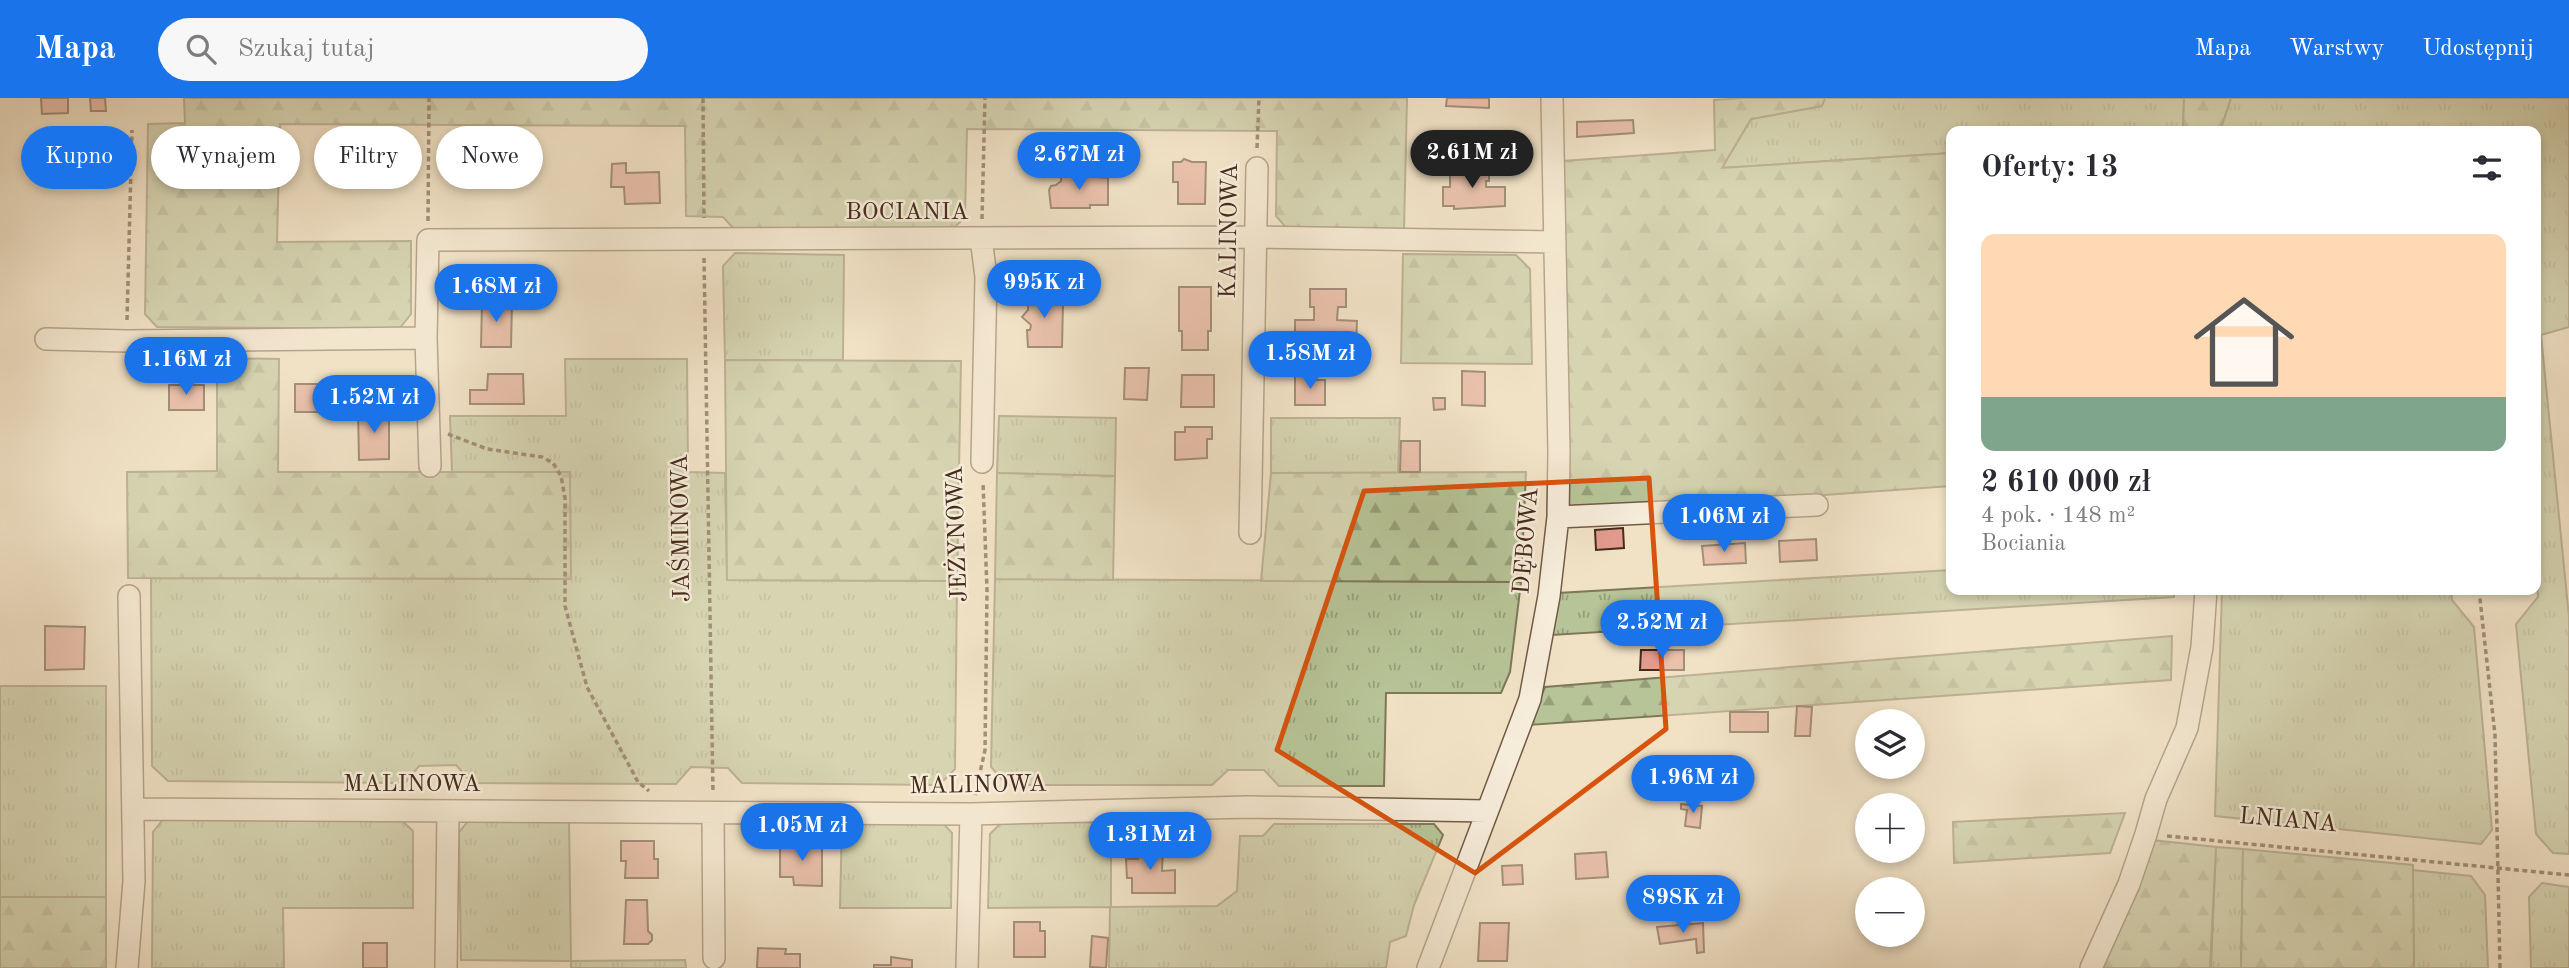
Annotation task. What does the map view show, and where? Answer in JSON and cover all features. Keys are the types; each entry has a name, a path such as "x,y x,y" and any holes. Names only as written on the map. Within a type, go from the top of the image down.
{"street":[{"name":"DĘBOWA","path":"1429,968 1530,699 1549,596 1558,517 1559,452 1552,98"},
{"name":"KALINOWA","path":"1250,533 1257,167"},
{"name":"BOCIANIA","path":"428,240 1256,237 1555,242"},
{"name":"JEŻYNOWA","path":"981,239 986,277 982,462"},
{"path":"428,240 426,338 430,466"},
{"path":"46,339 127,341 426,338"},
{"path":"1558,517 1817,505"},
{"path":"2091,968 2129,884 2155,799 2187,728 2202,647 2206,595"},
{"path":"127,968 134,881 129,596"},
{"name":"MALINOWA","path":"134,810 971,814 1248,807 1487,811"},
{"path":"446,968 448,812"},
{"path":"713,813 714,958"},
{"path":"967,968 971,814"}],"path":[{"path":"428,240 429,98"},
{"name":"JAŚMINOWA","path":"703,98 713,813"},
{"path":"981,239 985,98"},
{"name":"KALINOWA","path":"1257,167 1259,98"},
{"path":"127,341 131,189"},
{"path":"430,427 487,449 542,457 553,463 561,477 565,498 565,606 587,687 638,782 677,812"},
{"name":"JEŻYNOWA","path":"971,814 985,750 987,590 982,462"},
{"path":"2480,595 2495,735 2500,968"},
{"name":"LNIANA","path":"2146,834 2569,875"}],"highlighted area":[{"path":"1649,478 1666,729 1475,873 1277,750 1364,491"}],"green space":[{"path":"184,98 1407,98 1404,230 1289,231 1276,216 1277,131 967,129 965,217 952,230 735,230 723,217 686,216 685,126 151,126 151,189 278,189 277,242 411,241 411,314 399,329 157,327 145,314 148,124 185,123"},
{"path":"1825,98 2184,98 2183,126 1946,126 1946,153 1721,168 1751,119 1821,106"},
{"path":"1825,98 1822,106 1751,119 1722,168 1946,153 1946,486 1567,513 1563,161 1715,150 1714,100"},
{"path":"2184,98 2231,98 2222,126 2183,126"},
{"path":"2231,98 2569,98 2569,327 2541,335 2541,126 2222,126"},
{"path":"735,253 844,255 843,360 725,360 723,266"},
{"path":"1403,254 1516,255 1530,269 1532,364 1401,363"},
{"path":"2541,335 2569,617 2569,854 2553,853 2536,834 2516,624 2541,595"},
{"path":"217,358 279,359 278,472 570,472 571,579 128,578 127,472 217,471"},
{"path":"565,359 687,359 688,472 725,473 727,580 957,581 955,769 939,785 742,783 728,768 691,767 676,784 472,783 456,765 419,766 405,783 168,781 152,766 151,578 570,579 570,473 452,472 450,416 566,416"},
{"path":"725,360 961,361 957,581 727,580"},
{"path":"999,416 1116,418 1115,476 997,473"},
{"path":"1271,418 1400,418 1398,473 1271,473"},
{"path":"1526,472 1521,582 1261,581 1271,473"},
{"path":"997,473 1115,476 1113,580 995,579"},
{"path":"1946,570 1946,595 2174,597 1552,635 1558,593"},
{"path":"995,579 1521,582 1510,672 1501,693 1386,693 1384,786 1279,786 1264,770 1228,770 1212,785 1007,785 991,767"},
{"path":"2222,595 2452,595 2452,600 2474,627 2492,830 2481,844 2215,816"},
{"path":"2172,636 2171,680 1529,725 1545,687"},
{"path":"0,686 106,686 106,897 0,897"},
{"path":"2125,813 2110,853 1954,863 1953,822"},
{"path":"165,817 399,818 413,831 413,908 283,908 284,968 152,968 153,832"},
{"path":"470,819 569,820 571,961 461,960 459,832"},
{"path":"842,821 941,821 952,833 951,908 840,908"},
{"path":"1003,821 1111,823 1111,907 1217,906 1237,891 1240,836 1263,836 1274,824 1434,824 1443,835 1414,905 1406,936 1390,942 1386,968 1109,968 1110,907 988,908 990,834"},
{"path":"2152,840 2216,847 2210,968 2098,968"},
{"path":"2216,847 2243,849 2241,968 2211,968"},
{"path":"2243,849 2413,865 2414,968 2241,968"},
{"path":"2412,870 2471,876 2485,895 2488,968 2414,968"},
{"path":"2542,883 2569,887 2569,968 2531,968 2529,897"},
{"path":"0,897 106,897 106,968 0,968"},
{"path":"685,960 686,968 571,968 571,961"}],"building":[{"path":"41,98 68,98 68,113 42,114"},
{"path":"90,98 105,98 106,111 91,111"},
{"path":"1447,98 1489,98 1489,108 1446,106"},
{"path":"1633,120 1634,133 1577,137 1577,122"},
{"path":"1184,159 1206,162 1205,204 1178,204 1178,182 1173,182 1173,162 1181,162"},
{"path":"626,163 626,173 659,172 660,203 625,204 624,187 611,187 612,164"},
{"path":"1469,165 1489,166 1489,181 1486,181 1486,187 1505,187 1505,206 1454,209 1454,206 1443,206 1443,187 1450,187 1450,170 1470,170"},
{"path":"1061,174 1108,178 1108,205 1051,208 1049,190 1061,181"},
{"path":"1179,287 1211,287 1208,350 1182,350"},
{"path":"1310,289 1346,289 1346,307 1338,307 1337,320 1357,321 1356,344 1295,343 1295,320 1314,320 1314,307 1310,307"},
{"path":"1028,291 1057,291 1057,304 1063,303 1062,347 1028,347 1027,330 1030,330 1031,325 1022,317 1028,310"},
{"path":"482,302 512,302 511,347 481,347"},
{"path":"1125,368 1149,368 1147,400 1124,399"},
{"path":"1462,371 1485,372 1485,406 1462,405"},
{"path":"488,374 523,374 524,404 470,404 470,390 487,390"},
{"path":"1182,375 1214,375 1214,407 1181,407"},
{"path":"1295,376 1315,376 1315,380 1325,380 1325,405 1295,405"},
{"path":"295,384 328,384 328,412 295,412"},
{"path":"169,385 204,385 204,410 169,410"},
{"path":"1433,398 1445,398 1445,409 1434,410"},
{"path":"358,411 389,411 389,459 359,460"},
{"path":"1185,427 1212,427 1212,439 1207,439 1207,458 1175,460 1175,432 1185,432"},
{"path":"1401,441 1420,441 1420,472 1400,472"},
{"path":"1623,528 1624,548 1596,550 1595,530"},
{"path":"1816,539 1817,560 1780,562 1779,541"},
{"path":"1745,543 1746,563 1704,565 1702,546"},
{"path":"45,626 85,627 84,669 45,670"},
{"path":"1641,650 1684,650 1684,670 1640,670"},
{"path":"1797,706 1812,707 1810,736 1795,736"},
{"path":"1730,712 1768,712 1768,732 1730,732"},
{"path":"1650,779 1685,780 1685,792 1649,791"},
{"path":"1681,804 1702,806 1700,828 1685,826 1687,810 1681,809"},
{"path":"621,841 654,841 658,878 625,878 626,861 621,861"},
{"path":"780,843 822,843 822,886 794,885 793,877 780,877"},
{"path":"1137,845 1163,845 1162,871 1175,870 1175,893 1132,893 1132,878 1127,878 1126,859 1138,859"},
{"path":"1606,852 1608,877 1576,879 1575,854"},
{"path":"1522,865 1523,884 1503,885 1502,866"},
{"path":"626,900 647,900 648,931 652,935 648,944 624,944"},
{"path":"1014,922 1040,922 1040,931 1045,931 1045,957 1014,957"},
{"path":"1480,923 1509,923 1507,961 1478,961"},
{"path":"1703,923 1704,952 1697,953 1696,939 1660,944 1657,927"},
{"path":"1092,936 1108,938 1106,968 1090,967"},
{"path":"363,943 387,943 387,968 363,968"},
{"path":"758,948 786,949 785,954 800,954 800,968 757,968"},
{"path":"891,957 912,960 912,968 874,968 874,965 891,965"}]}
